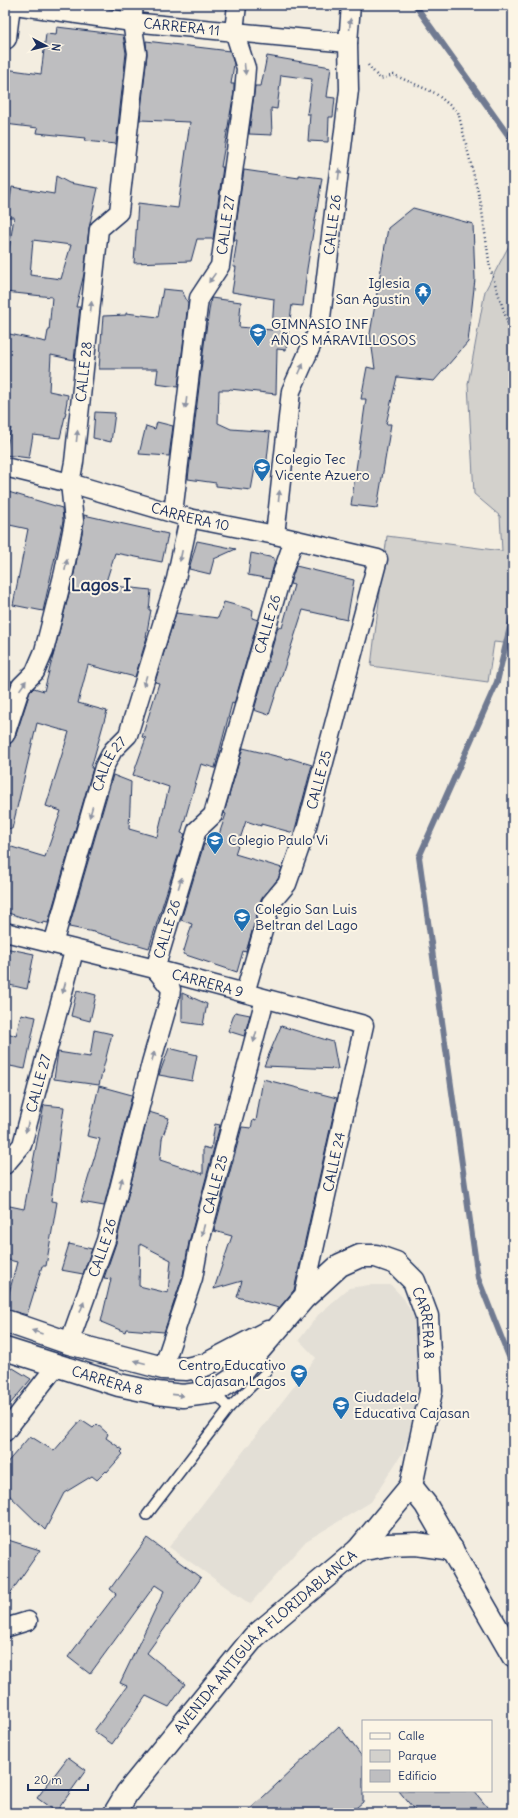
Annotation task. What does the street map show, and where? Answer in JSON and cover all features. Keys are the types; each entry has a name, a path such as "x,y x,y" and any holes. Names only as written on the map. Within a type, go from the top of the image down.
{"street":[{"path":"5,38 9,5"},
{"name":"CARRERA 11","path":"15,5 133,13 234,31 348,43"},
{"name":"CALLE 27","path":"53,944 104,767 113,750 128,735 176,579 198,298 220,266 244,93 246,68 234,31 237,5"},
{"name":"CALLE 26","path":"275,535 291,391 320,326 349,90 348,43 351,5"},
{"name":"CALLE 28","path":"5,735 21,686 35,672 44,651 59,594 74,521 70,483 74,462 99,229 119,212 137,54 133,13"},
{"name":"CARRERA 10","path":"5,467 70,483 181,515 378,559"},
{"name":"CALLE 26","path":"69,1343 106,1240 151,1063 170,997 170,989 155,969 197,830 213,815 282,574 294,540"},
{"name":"CALLE 25","path":"245,993 271,903 287,884 306,830 378,559"},
{"name":"CARRERA 9","path":"5,932 74,951 155,969 364,1025"},
{"name":"CALLE 27","path":"5,1165 22,1145 74,951"},
{"name":"CALLE 25","path":"163,1368 193,1278 199,1245 265,999"},
{"name":"CALLE 24","path":"303,1299 364,1025"},
{"name":"CARRERA 8","path":"5,1349 119,1385 157,1393 183,1396 214,1392 230,1372 280,1326 303,1299 340,1265 360,1256 376,1256 396,1263 414,1281 427,1316 431,1391 411,1486 358,1550"},
{"name":"CARRERA 8","path":"5,1321 69,1343 163,1368 186,1369 205,1365 230,1372"},
{"path":"5,1432 56,1366"},
{"path":"411,1486 426,1505 513,1656"},
{"name":"AVENIDA ANTIGUA A FLORIDABLANCA","path":"115,1813 127,1792 254,1637 358,1550 388,1545 416,1544 452,1549"},
{"path":"5,1628 28,1621"}],"lane":[{"path":"186,1369 214,1392 229,1408"},
{"path":"148,1515 229,1408 230,1372 267,1370"}],"path":[{"path":"348,43 380,79 394,75 435,93 458,112 481,204 490,268 513,339"}],"shaded area":[{"name":"Ciudadela Educativa Cajasan","path":"369,1285 391,1285 404,1299 416,1321 425,1388 403,1452 371,1502 306,1541 250,1604 169,1547 316,1358 299,1340 318,1315 349,1288"}],"green space":[{"path":"513,238 513,644 494,642 488,682 371,666 387,536 502,551 500,516 474,494 468,384 485,291"}],"building":[{"path":"57,27 123,35 126,53 116,144 84,141 85,138 37,133 38,128 5,124 5,69 41,74 46,34 56,35"},
{"path":"146,41 230,51 234,64 231,84 234,84 234,92 221,167 223,167 213,239 197,239 191,261 134,263 138,203 178,208 190,122 140,120 147,54"},
{"path":"267,56 331,67 327,97 335,98 333,117 329,117 328,142 308,141 310,114 307,114 312,79 281,75 277,109 271,108 272,135 249,134 255,86 261,86"},
{"path":"244,170 299,178 299,175 322,178 307,269 303,306 292,305 286,350 277,349 276,394 230,389 219,390 218,423 231,429 270,432 266,469 255,468 251,490 216,486 216,483 188,479 211,298 241,302 239,327 272,330 274,299 232,292 236,267 233,267 237,240 234,240"},
{"path":"56,176 69,183 98,188 89,228 84,274 76,307 80,307 74,360 51,355 49,391 68,395 66,412 60,438 33,435 29,458 5,455 11,428 5,428 5,333 46,342 49,331 52,297 5,292 5,276 14,217 7,217 12,187 54,194","holes":["33,240 71,245 61,279 30,275"]},
{"name":"Iglesia San Agustín","path":"413,208 473,224 475,279 468,342 434,381 397,377 386,424 391,424 377,508 351,505 366,399 361,399 367,367 375,369 370,334 388,228"},
{"path":"163,289 182,291 188,303 178,387 156,384 158,369 99,369 103,316 126,315 126,313 158,317"},
{"path":"95,412 115,413 111,442 93,438"},
{"path":"157,422 173,426 169,456 139,454 146,426 155,429"},
{"path":"5,491 62,508 63,521 43,611 13,605 28,529 5,524"},
{"path":"84,515 168,534 162,562 115,553 105,585 151,590 149,610 151,610 147,637 135,677 88,665 78,703 107,711 91,768 93,768 48,923 43,922 43,924 5,912 5,845 45,857 61,811 46,806 69,732 37,723 12,829 5,828 5,761 9,745 15,738 30,692 34,688 44,691 74,574 84,523"},
{"path":"197,541 236,549 214,559 210,574 189,569"},
{"path":"251,553 274,558 275,561 270,579 248,575"},
{"path":"296,566 354,580 347,620 303,610 269,715 254,710 278,627 282,628 294,585 290,584"},
{"path":"224,602 253,610 252,618 258,620 234,704 232,703 215,768 201,764 181,833 185,834 149,948 94,932 69,927 113,775 131,782 129,829 157,837 169,787 133,775 146,738 142,737 159,683 155,682 176,613 218,618"},
{"path":"5,680 12,681 5,701"},
{"path":"243,748 289,758 312,765 294,833 261,824 261,826 246,821 235,854 282,868 278,879 261,900 246,952 243,951 237,972 183,954 192,924 181,920 204,844 214,849 226,814 224,813"},
{"path":"5,948 34,954 27,989 5,984"},
{"path":"77,990 96,995 90,1021 71,1016"},
{"path":"182,993 207,1004 203,1025 182,1022"},
{"path":"235,1012 250,1015 244,1036 228,1031"},
{"path":"21,1014 36,1017 25,1069 5,1065 5,1032 16,1036"},
{"path":"281,1026 333,1042 338,1069 264,1066"},
{"path":"94,1030 112,1034 99,1085 54,1079 58,1052 90,1057"},
{"path":"169,1048 197,1055 192,1081 159,1075"},
{"path":"263,1079 337,1098 294,1290 279,1308 237,1297 242,1281 214,1289 232,1236 214,1231 242,1127 251,1128 253,1120 256,1121"},
{"path":"99,1086 132,1095 104,1206 81,1202 100,1139 87,1136"},
{"path":"44,1105 64,1107 51,1201 57,1202 46,1266 42,1266 27,1315 5,1309 17,1262 5,1259 5,1205 24,1209"},
{"path":"149,1112 169,1118 162,1139 160,1160 203,1174 203,1147 211,1149 215,1124 220,1125 189,1242 183,1275 164,1332 126,1329 125,1332 101,1322 111,1279 104,1278 116,1243","holes":["140,1244 171,1260 168,1293 139,1286"]},
{"path":"69,1244 92,1249 83,1274 61,1270"},
{"path":"13,1368 31,1379 5,1410 5,1375"},
{"path":"81,1420 93,1428 97,1424 108,1434 106,1438 123,1450 121,1452 123,1454 107,1472 106,1471 97,1480 92,1476 64,1493 45,1530 5,1491 5,1465 30,1436 54,1451"},
{"path":"147,1538 201,1578 147,1653 185,1684 169,1707 146,1696 112,1744 94,1731 127,1686 120,1683 164,1591 155,1585 90,1674 68,1657 116,1594 110,1589"},
{"path":"5,1539 40,1550 5,1601"},
{"path":"339,1726 362,1757 363,1802 350,1813 246,1813"},
{"path":"68,1757 86,1770 56,1812 37,1798"},
{"path":"400,1792 475,1792 492,1813 417,1813"}],"waterway":[{"path":"415,5 513,142"},
{"path":"513,614 497,682 419,857 478,1278 513,1367"}],"place":[{"name":"Iglesia San Agustín","path":"423,306"},
{"name":"GIMNASIO INF AÑOS MARAVILLOSOS","path":"258,347"},
{"name":"Colegio Tec Vicente Azuero","path":"262,482"},
{"name":"Colegio Paulo Vi","path":"215,855"},
{"name":"Colegio San Luis Beltran del Lago","path":"242,932"},
{"name":"Centro Educativo Cajasan Lagos","path":"299,1388"},
{"name":"Ciudadela Educativa Cajasan","path":"341,1420"}],"district":[{"name":"Lagos I","path":"101,584"}]}
